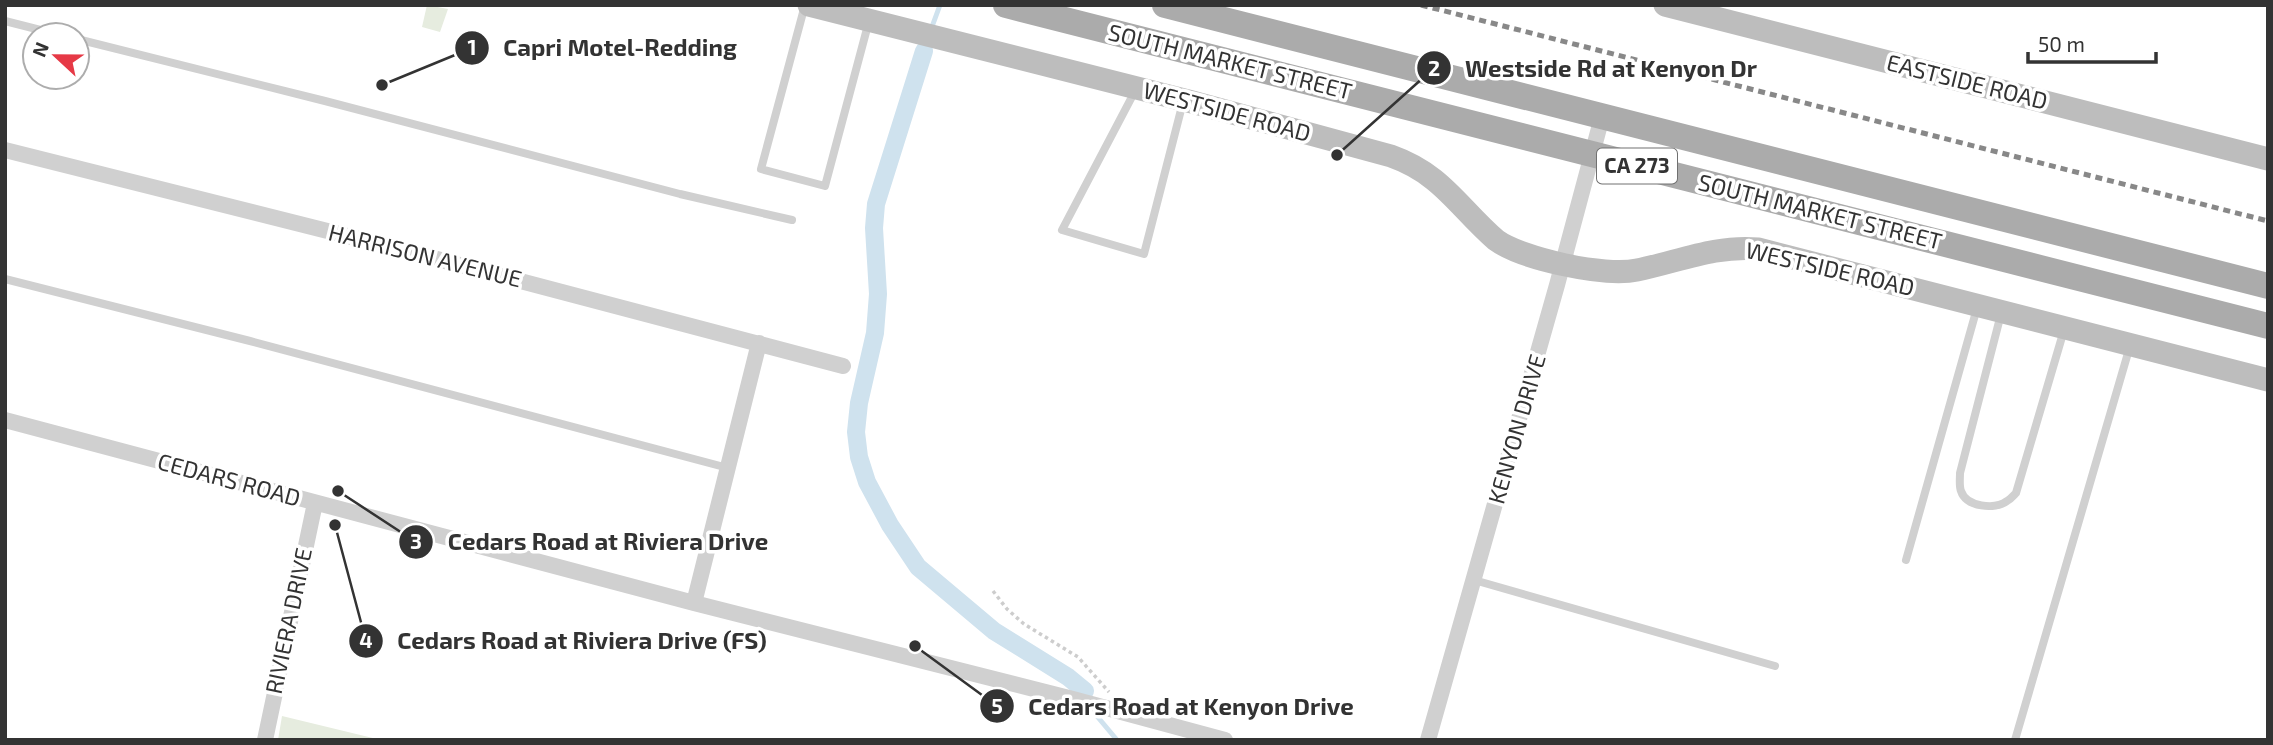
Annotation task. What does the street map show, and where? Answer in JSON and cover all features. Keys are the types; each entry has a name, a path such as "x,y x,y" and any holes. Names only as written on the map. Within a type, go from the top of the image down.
{"main road":[{"name":"SOUTH MARKET STREET","path":"1006,5 2268,326"},
{"name":"SOUTH MARKET STREET","path":"1165,5 2268,286"}],"street":[{"name":"WESTSIDE ROAD","path":"807,5 1184,100 1402,160 1434,178 1486,231 1506,247 1526,255 1606,271 1629,271 1720,249 1766,250 2268,380"},
{"name":"EASTSIDE ROAD","path":"1665,5 1696,9 2268,159"},
{"name":"KENYON DRIVE","path":"1427,740 1602,117"},
{"name":"HARRISON AVENUE","path":"5,150 403,250 843,366"},
{"path":"694,603 759,343"},
{"name":"CEDARS ROAD","path":"5,420 694,603 1225,740"},
{"name":"RIVIERA DRIVE","path":"265,740 315,503"}],"lane":[{"path":"807,5 761,169 825,186 870,21"},
{"path":"91,42 680,194 792,220"},
{"path":"1137,88 1062,230 1144,254 1184,100"},
{"path":"5,279 728,468"},
{"path":"1906,560 1978,305"},
{"path":"2001,311 1960,473 1960,490 1965,498 1975,505 1995,506 2007,502 2016,493 2065,327"},
{"path":"2015,740 2130,344"},
{"path":"1474,580 1775,666"}],"path":[{"path":"993,590 1007,609 1024,624 1079,657 1125,713"}],"shaded area":[{"path":"427,5 448,9 440,32 422,27"},
{"path":"282,716 381,740 278,740"}],"waterway":[{"path":"933,24 940,5"},
{"path":"924,51 876,204 874,228 878,294 875,333 859,403 856,432 859,457 867,482 890,525 918,567 994,631 1068,677 1085,691"},
{"path":"1096,715 1117,740"}],"railway":[{"path":"1421,5 2268,221"}],"place":[{"name":"Capri Motel-Redding","path":"382,85"},
{"name":"Westside Rd at Kenyon Dr","path":"1337,155"},
{"name":"Cedars Road at Riviera Drive","path":"338,491"},
{"name":"Cedars Road at Riviera Drive (FS)","path":"335,525"},
{"name":"Cedars Road at Kenyon Drive","path":"915,646"}]}
